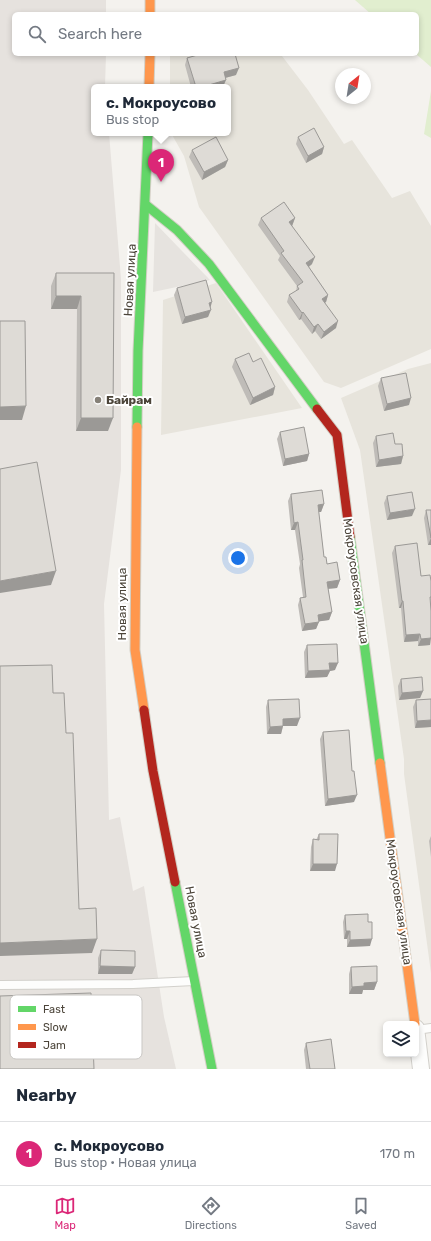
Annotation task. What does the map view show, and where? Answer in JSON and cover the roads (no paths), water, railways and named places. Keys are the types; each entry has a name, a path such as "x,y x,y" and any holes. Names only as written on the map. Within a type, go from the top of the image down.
{"main road":[{"path":"150,0 150,12"},
{"path":"149,84 150,56"},
{"name":"Новая улица","path":"148,136 146,205 138,350 134,650 153,771 212,1069"},
{"name":"Мокроусовская улица","path":"146,205 177,230 209,264 337,435 416,1021"}],"street":[{"path":"419,1053 421,1069"}],"lane":[{"path":"0,985 133,984 194,980"},
{"path":"419,1029 431,1028"}],"place":[{"name":"с. Мокроусово","path":"161,182"},
{"name":"Байрам","path":"98,400"}]}
